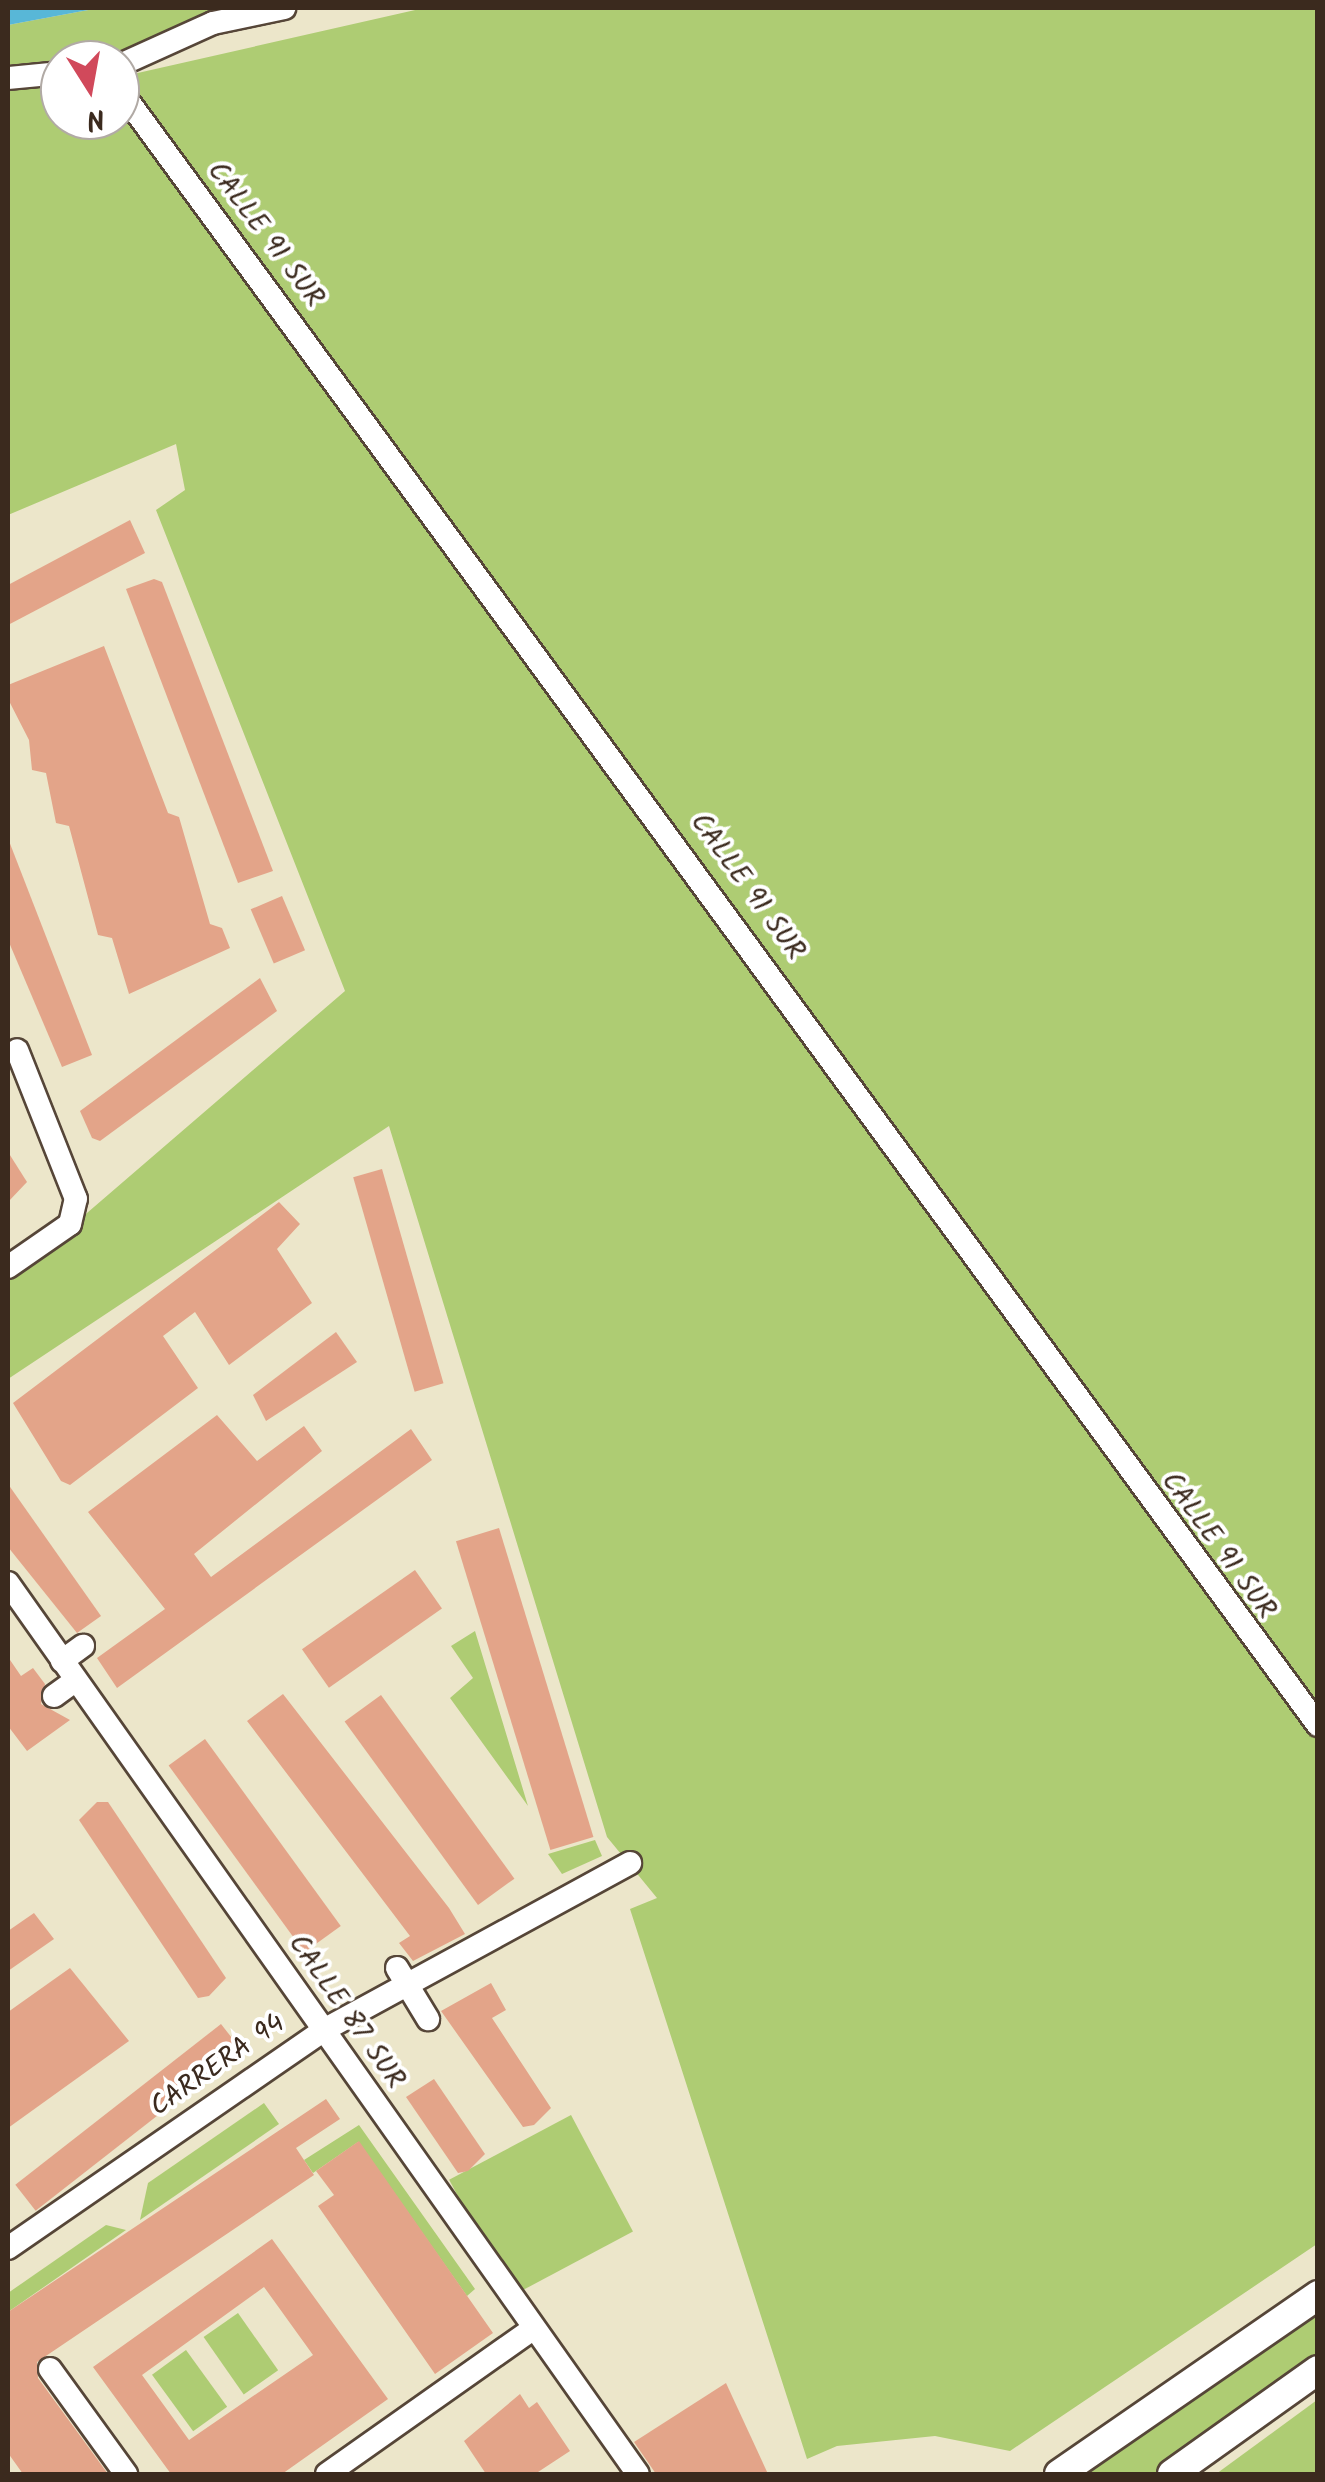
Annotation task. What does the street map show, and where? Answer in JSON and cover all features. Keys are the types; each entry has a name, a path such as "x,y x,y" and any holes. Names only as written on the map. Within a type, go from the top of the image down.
{"main road":[{"path":"1059,2474 1318,2295"},
{"path":"1172,2474 1318,2370"}],"street":[{"path":"140,58 275,8"},
{"path":"8,78 40,75"},
{"name":"CALLE 91 SUR","path":"140,117 1318,1725"},
{"path":"8,1267 70,1224 76,1199 17,1050"},
{"name":"CALLE 87 SUR","path":"8,1583 638,2474"},
{"path":"54,1696 84,1646"},
{"name":"CARRERA 94","path":"8,2248 402,1977 630,1863"},
{"path":"402,1977 428,2018"},
{"path":"327,2474 534,2328"},
{"path":"50,2368 126,2474"}],"green space":[{"path":"99,8 232,8 140,43 40,40 40,62 8,65 8,25"},
{"path":"424,8 1317,8 1317,2244 1010,2451 935,2436 837,2446 807,2459 630,1909 657,1898 607,1837 389,1126 8,1379 8,1281 345,991 156,510 185,490 176,444 8,515 8,91 40,87 40,140 140,140 140,72"},
{"path":"475,1631 528,1806 450,1698 473,1678 451,1646"},
{"path":"595,1840 602,1856 562,1874 548,1854"},
{"path":"264,2103 279,2124 140,2220 148,2183"},
{"path":"571,2115 633,2232 511,2296 449,2180"},
{"path":"359,2125 475,2289 467,2296 358,2142 313,2173 304,2160"},
{"path":"106,2225 126,2230 8,2312 8,2293"},
{"path":"1317,2307 1317,2360 1156,2474 1076,2474"},
{"path":"238,2313 278,2370 244,2394 204,2337"},
{"path":"186,2350 227,2407 193,2431 152,2375"},
{"path":"1317,2400 1317,2474 1216,2474"}],"water":[{"path":"8,8 99,8 8,25"}],"building":[{"path":"130,520 145,553 8,625 8,585"},
{"path":"154,579 162,582 273,871 238,883 126,589"},
{"path":"104,646 168,813 179,817 210,924 222,928 230,948 129,994 112,938 98,935 69,826 56,823 46,773 32,770 29,740 8,699 8,685"},
{"path":"9,841 92,1055 62,1067 8,940"},
{"path":"282,896 305,950 274,964 251,909"},
{"path":"260,978 277,1011 100,1141 92,1138 80,1111"},
{"path":"8,1152 27,1182 8,1202"},
{"path":"382,1169 443,1383 415,1392 353,1177"},
{"path":"279,1202 300,1224 277,1249 312,1303 229,1365 195,1312 163,1336 198,1388 70,1485 61,1481 13,1403"},
{"path":"336,1332 357,1362 266,1421 253,1395"},
{"path":"217,1415 257,1461 304,1426 322,1451 194,1554 211,1577 411,1429 432,1460 117,1688 97,1658 165,1609 88,1512"},
{"path":"8,1484 101,1616 77,1633 8,1547"},
{"path":"499,1528 593,1837 550,1850 456,1541"},
{"path":"415,1570 442,1609 329,1688 302,1649"},
{"path":"8,1657 21,1676 33,1668 45,1684 41,1704 70,1720 27,1751 8,1726"},
{"path":"283,1694 465,1934 413,1961 399,1943 410,1936 247,1721"},
{"path":"381,1695 514,1879 478,1905 345,1721"},
{"path":"205,1739 341,1926 304,1952 169,1765"},
{"path":"97,1802 108,1802 226,1978 209,1996 198,1998 79,1820"},
{"path":"34,1913 54,1939 8,1971 8,1931"},
{"path":"70,1968 129,2041 8,2128 8,2012"},
{"path":"491,1983 506,2010 492,2018 551,2108 534,2125 523,2127 441,2011"},
{"path":"221,2024 241,2050 36,2211 15,2185"},
{"path":"434,2079 485,2154 468,2171 458,2173 406,2097"},
{"path":"326,2099 340,2119 296,2148 314,2175 37,2362 38,2378 108,2474 23,2474 8,2453 8,2312"},
{"path":"359,2141 493,2333 435,2374 318,2206 334,2195 316,2171"},
{"path":"272,2239 388,2399 282,2474 171,2474 93,2367","holes":["264,2287 313,2355 189,2440 142,2375"]},
{"path":"726,2383 768,2474 656,2474 634,2442"},
{"path":"520,2394 529,2408 537,2402 570,2451 535,2474 486,2474 464,2441"}]}
